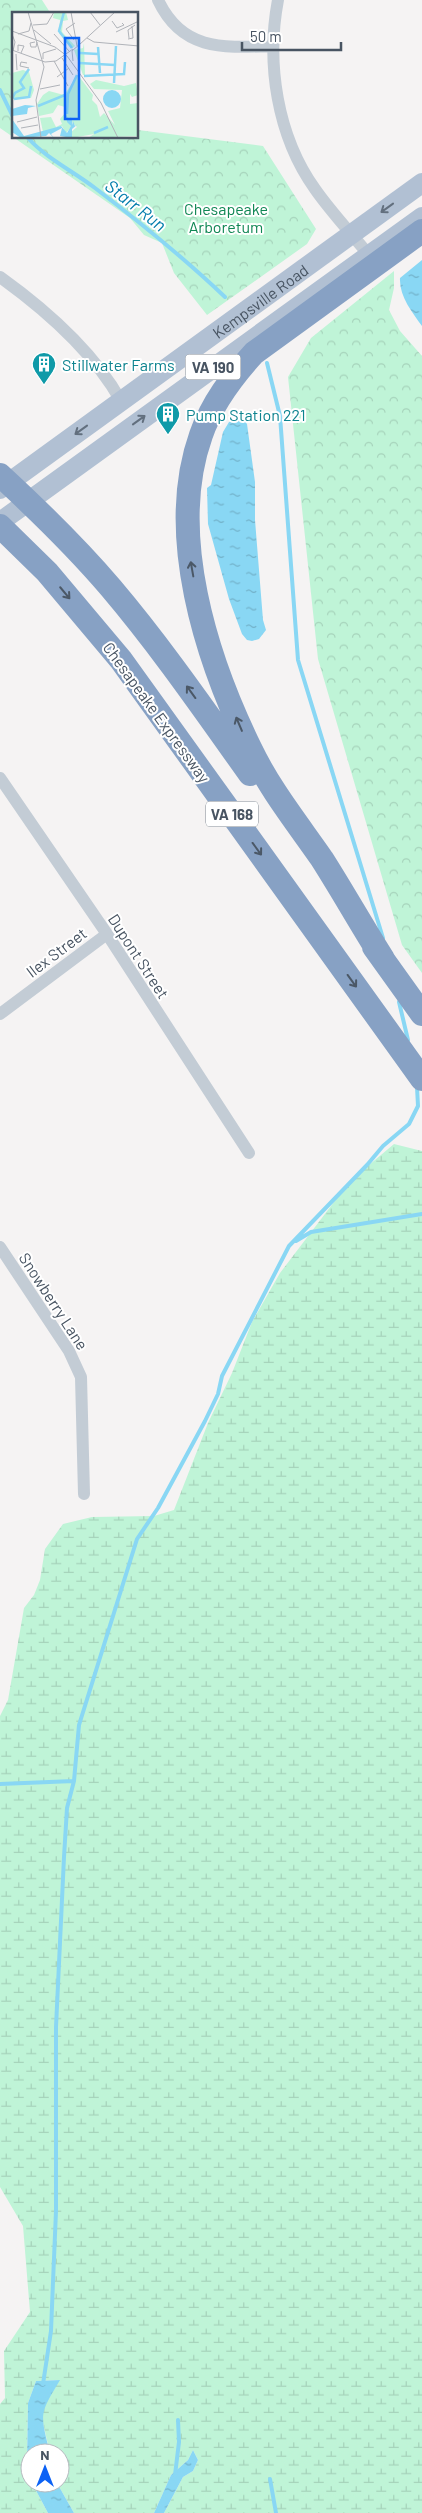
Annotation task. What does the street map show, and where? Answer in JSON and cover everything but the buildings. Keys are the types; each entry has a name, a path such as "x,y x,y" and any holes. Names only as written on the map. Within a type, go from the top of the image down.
{"highway":[{"path":"383,959 323,861 272,788 243,734 221,680 203,622 191,564 186,515 189,485 201,434 225,387 254,353 422,231"},
{"name":"VA 168","path":"0,474 66,538 112,589 162,653 422,1014"},
{"name":"Chesapeake Expressway","path":"0,526 33,557 121,660 422,1079"}],"main road":[{"name":"Kempsville Road","path":"0,489 422,183"},
{"name":"Kempsville Road","path":"0,522 368,254 422,217"},
{"path":"57,479 60,470 68,460 116,420 121,411 121,401"}],"street":[{"path":"158,0 174,26 197,41 215,46 272,46"},
{"path":"278,0 272,46 277,92 295,154 315,189 368,254"},
{"path":"0,277 71,336 110,381 121,401"},
{"name":"Dupont Street","path":"0,778 107,934 249,1154"},
{"name":"Ilex Street","path":"0,1014 107,934"},
{"name":"Snowberry Lane","path":"0,1247 69,1351 81,1377 84,1494"}],"green space":[{"path":"0,0 42,0 50,12 12,12 12,137 0,128"},
{"name":"Chesapeake Arboretum","path":"139,130 263,146 316,229 307,244 207,315 174,273 162,243 144,235 130,218 15,139 139,139"},
{"path":"394,271 394,288 389,310 400,331 422,356 422,973 402,945 318,659 288,377 311,338"},
{"path":"394,1144 422,1151 422,2513 164,2513 183,2477 193,2471 198,2460 193,2450 188,2460 171,2475 154,2513 74,2513 63,2493 70,2493 70,2443 48,2443 42,2419 43,2407 59,2380 36,2381 28,2403 27,2443 20,2443 20,2493 37,2493 48,2513 0,2513 0,2404 5,2398 4,2351 30,2312 23,2226 0,2187 0,1716 8,1700 24,1608 34,1595 40,1580 45,1549 63,1524 92,1517 154,1516 174,1510 208,1423 232,1373 252,1322 280,1273 350,1181"}],"water":[{"path":"422,260 422,326 404,297 400,278"},
{"path":"235,419 243,419 247,424 255,482 255,520 263,620 266,630 259,639 252,641 247,640 242,634 229,599 208,524 207,488 211,485 223,432 229,422"},
{"path":"60,2380 48,2401 43,2415 47,2443 27,2443 28,2403 36,2381"},
{"path":"193,2450 198,2460 193,2471 183,2477 164,2513 154,2513 171,2475 188,2460"},
{"path":"37,2493 63,2493 74,2513 48,2513"}],"waterway":[{"name":"Starr Run","path":"0,90 12,115"},
{"name":"Starr Run","path":"29,139 52,159 95,188 146,228 225,297"},
{"path":"267,363 280,416 298,660 383,938"},
{"path":"399,1002 408,1040"},
{"path":"43,2384 51,2331 56,2211 56,2027 64,1857 67,1808 74,1781 79,1725 137,1539 158,1508 205,1421 218,1394 222,1376 289,1246 383,1146 409,1124 418,1106 417,1087"},
{"path":"296,1241 311,1232 422,1214"},
{"path":"0,1784 74,1781"},
{"path":"175,2475 179,2442 178,2420"},
{"path":"270,2479 276,2513"}],"place":[{"name":"Stillwater Farms","path":"44,385"},
{"name":"Pump Station 221","path":"168,435"}]}
